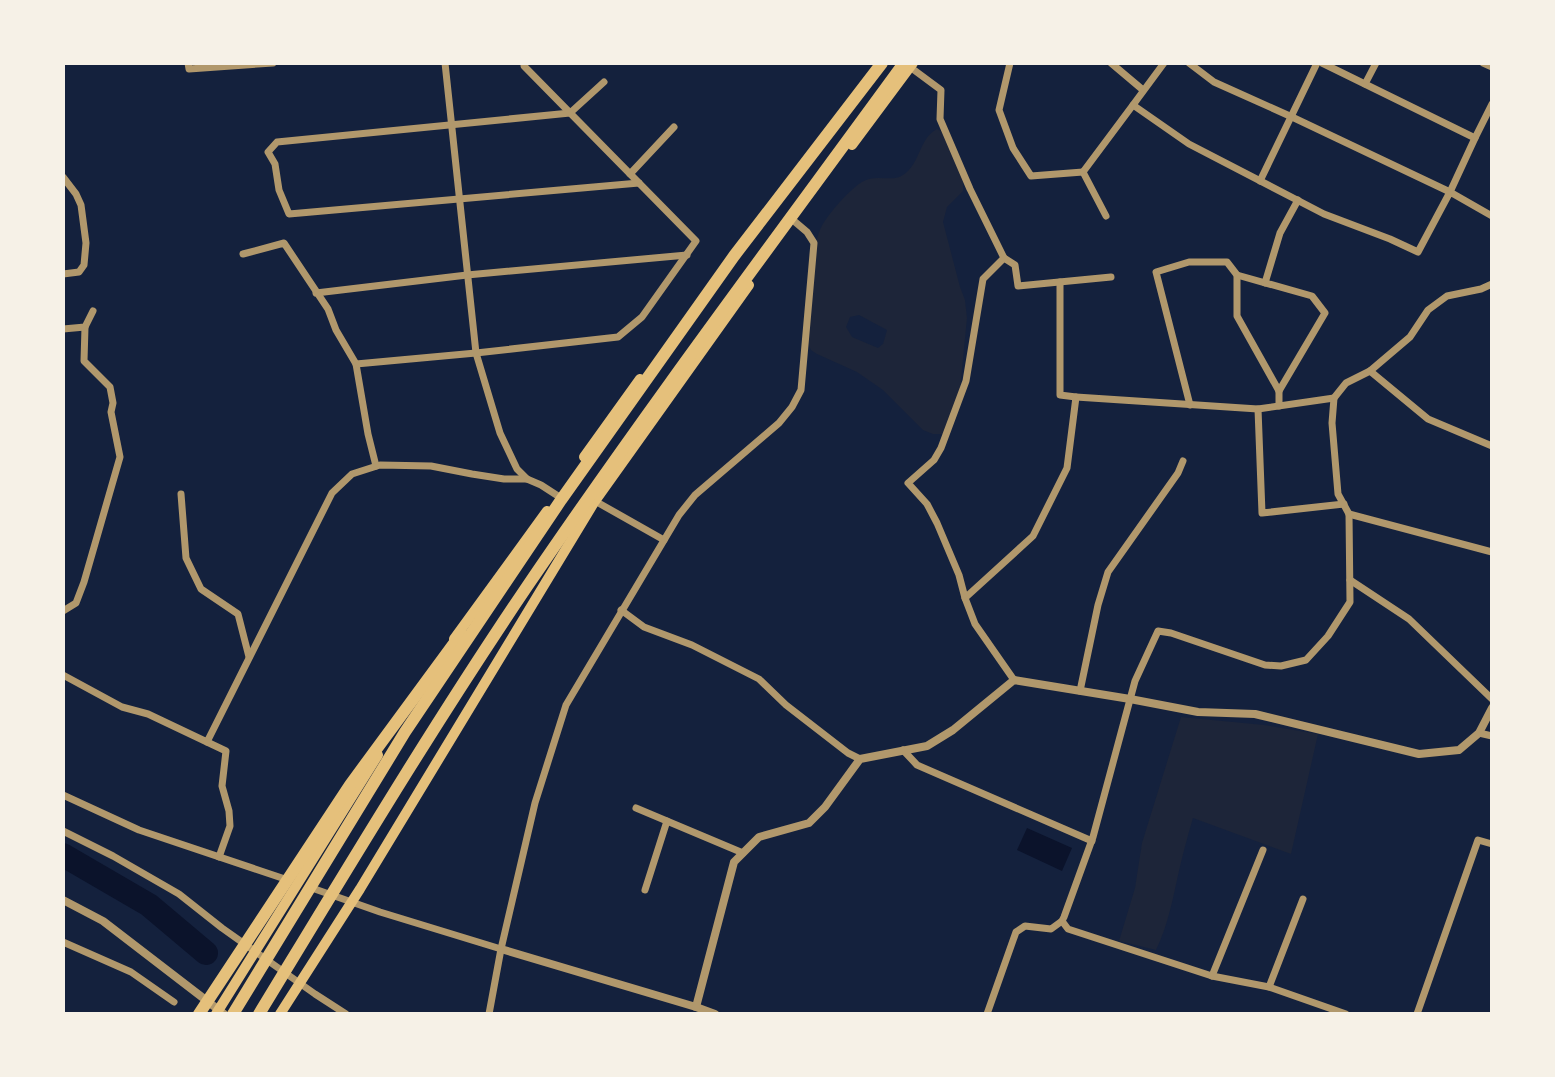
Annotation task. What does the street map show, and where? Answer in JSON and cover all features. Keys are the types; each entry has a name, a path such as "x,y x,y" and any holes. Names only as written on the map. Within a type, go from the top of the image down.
{"highway":[{"path":"233,1014 405,733 611,418 874,63"},
{"path":"199,1014 350,785 734,257 882,63"},
{"path":"280,1014 360,889 595,501 909,64"},
{"path":"259,1014 403,776 535,576 628,441 909,64"},
{"path":"218,1013 429,674 559,498"}],"street":[{"path":"188,63 188,69 273,63"},
{"path":"444,63 476,353 500,433 517,469 527,479 559,498"},
{"path":"356,364 618,337 642,317 696,242 524,63"},
{"path":"1010,63 999,110 1013,148 1031,176 1083,172 1164,63"},
{"path":"1111,63 1143,90"},
{"path":"1189,63 1214,82 1450,192 1492,216"},
{"path":"1260,181 1320,63 1475,138"},
{"path":"1365,84 1376,63"},
{"path":"1483,63 1492,67"},
{"path":"909,64 941,90 940,120 1004,258 1015,265 1018,286 1111,277"},
{"path":"604,82 570,113 277,142 268,152 275,164 279,190 289,214 639,183"},
{"path":"1133,105 1189,144 1260,181 1324,214 1418,252 1492,104"},
{"path":"630,174 674,127"},
{"path":"1083,172 1106,216"},
{"path":"63,177 81,205 86,243 84,265 79,272 63,274"},
{"path":"1265,283 1280,233 1298,200"},
{"path":"489,1014 501,949 536,803 566,705 679,515 695,495 779,423 801,390 814,243 807,232 794,221"},
{"path":"243,254 284,243 328,309 336,330 356,364 376,466"},
{"path":"316,293 467,275 687,255"},
{"path":"1004,258 983,279 966,381 941,448 934,460 908,484 927,504 937,523 959,575 975,624 1014,680 1198,712 1255,714 1419,754 1459,750 1479,733 1492,708"},
{"path":"1190,405 1156,272 1189,262 1227,262 1237,275 1312,296 1325,313 1279,391"},
{"path":"1237,275 1237,316 1279,391 1279,406"},
{"path":"1060,282 1060,395 1258,409 1334,398"},
{"path":"987,1014 1016,932 1025,926 1051,929 1062,921 1092,841 1135,681 1158,631 1265,665 1281,666 1306,660 1328,636 1350,602 1349,514 1338,494 1332,423 1334,398 1346,383 1370,371 1410,337 1428,310 1447,296 1492,284"},
{"path":"63,611 76,603 84,582 120,457 111,412 113,403 110,387 85,361 85,327 93,311"},
{"path":"63,329 85,327"},
{"path":"1370,371 1428,419 1492,446"},
{"path":"965,598 1032,536 1067,468 1076,397"},
{"path":"1258,409 1262,513 1344,504"},
{"path":"1080,691 1098,605 1108,572 1184,461"},
{"path":"207,742 332,493 352,474 376,466 431,466 504,479 527,479"},
{"path":"181,494 186,558 201,589 238,614 250,658"},
{"path":"595,501 664,540"},
{"path":"1349,514 1492,552"},
{"path":"1350,580 1409,619 1492,699"},
{"path":"621,610 644,627 692,645 759,680 848,753 860,759 927,746 953,730 1014,680"},
{"path":"63,675 122,707 148,714 226,751 222,786 230,826 219,857"},
{"path":"1479,733 1492,736"},
{"path":"903,750 917,765 1092,841"},
{"path":"695,1010 734,862 759,837 809,823 825,807 860,759"},
{"path":"64,797 139,830 380,912 715,1014"},
{"path":"636,808 743,853"},
{"path":"645,890 667,821"},
{"path":"63,831 179,894 222,928 346,1014"},
{"path":"1417,1014 1478,840 1492,844"},
{"path":"1212,976 1263,850"},
{"path":"1269,987 1303,899"},
{"path":"63,900 103,921 218,1013"},
{"path":"1062,921 1068,929 1212,976 1269,987 1346,1014"},
{"path":"63,942 131,972 174,1002"}],"shaded area":[{"path":"937,129 948,135 963,178 963,191 947,207 943,222 965,300 967,318 959,400 944,434 923,430 883,390 857,372 817,354 811,350 807,341 815,251 823,224 845,197 862,182 873,178 894,178 909,171 931,133","holes":["859,315 887,330 883,344 878,348 852,337 846,327 850,317"]},
{"path":"1181,717 1264,725 1318,734 1291,854 1193,818 1170,911 1156,950 1119,941 1135,888 1142,843"},
{"path":"1027,828 1072,848 1062,871 1017,850"}],"waterway":[{"path":"63,855 149,905 206,953"}]}
